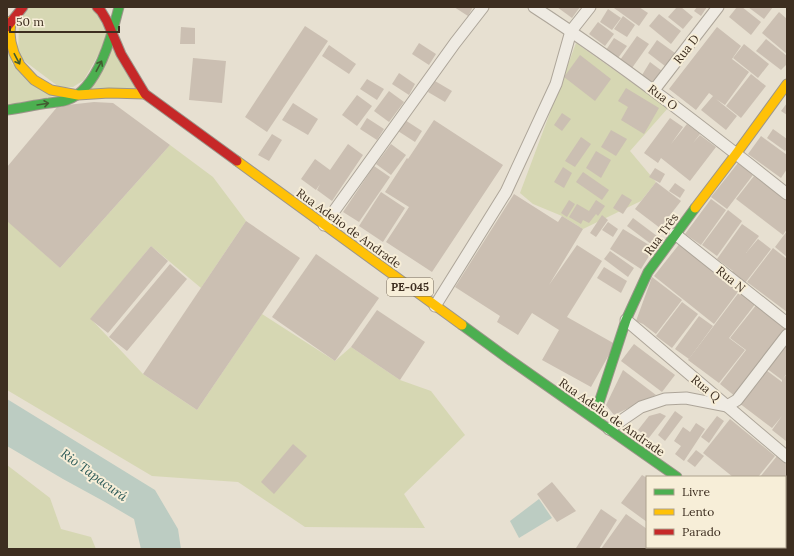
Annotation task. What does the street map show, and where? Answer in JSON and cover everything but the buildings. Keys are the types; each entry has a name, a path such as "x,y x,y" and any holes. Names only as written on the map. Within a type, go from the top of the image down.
{"main road":[{"path":"23,7 9,24 11,42 14,53 20,65 34,80 50,90 78,95 109,93 145,94"},
{"path":"97,7 104,14 129,69 145,94"},
{"path":"7,110 59,102 78,95 93,77 104,55 111,37 119,7"},
{"name":"Rua Três","path":"594,418 626,320 648,272 787,84"},
{"name":"Rua Adelio de Andrade","path":"145,94 510,360 676,476"}],"street":[{"path":"324,225 455,43 483,7"},
{"name":"Rua O","path":"534,7 571,31 654,90 787,194"},
{"path":"435,306 506,192 556,84 571,31 590,7"},
{"name":"Rua D","path":"654,90 718,7"},
{"name":"Rua N","path":"675,234 787,324"},
{"name":"Rua Q","path":"626,320 787,457"},
{"path":"609,429 641,407 666,399 686,398 727,406 737,400 787,336"}],"green space":[{"path":"29,7 92,7 110,34 84,80 73,87 59,87 18,56 19,22"},
{"path":"7,34 12,64 60,95 7,105"},
{"path":"114,39 138,90 86,92"},
{"path":"576,43 668,108 630,151 656,182 641,201 583,229 562,216 533,204 520,193"},
{"path":"170,145 213,177 246,221 201,288 151,246 91,319 143,374 197,410 262,314 335,361 351,347 400,380 431,391 465,435 404,494 425,528 305,527 238,482 152,476 7,390 7,220 60,268"},
{"path":"7,465 50,498 61,529 91,537 96,549 7,549"}],"water":[{"name":"Rio Tapacurá","path":"7,399 155,490 178,529 181,549 141,549 134,519 7,446"},
{"path":"539,499 552,518 519,538 510,521"}],"traffic: fast":[{"path":"7,110 63,101 78,94 95,74 102,60 108,46 119,7"},
{"path":"594,418 626,320 648,272 695,208"},
{"path":"462,325 676,476"}],"traffic: slow":[{"path":"11,21 11,42 14,53 20,65 34,80 51,90 78,95 109,93 145,94"},
{"path":"695,208 787,84"},
{"path":"237,161 462,325"}],"traffic: jam":[{"path":"7,27 23,7"},
{"path":"97,7 107,21 121,54 145,94 237,161"}]}
